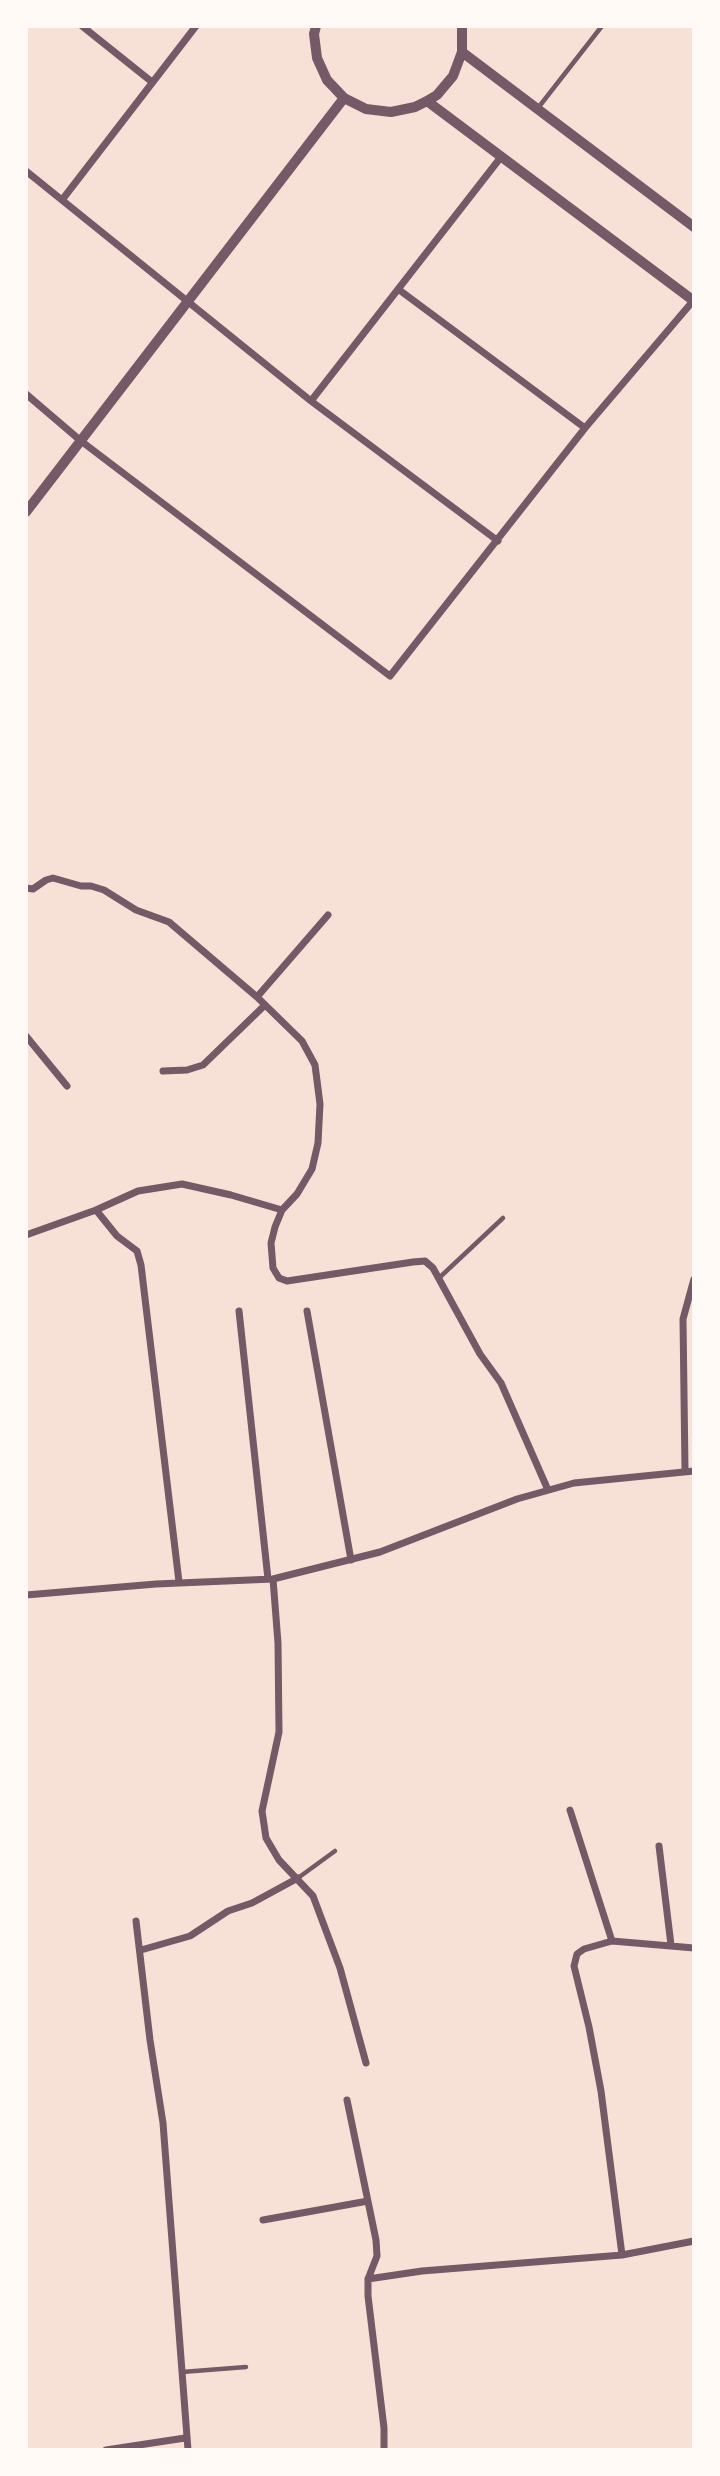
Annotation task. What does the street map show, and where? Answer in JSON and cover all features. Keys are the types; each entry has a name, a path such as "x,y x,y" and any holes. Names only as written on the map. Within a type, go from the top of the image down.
{"street":[{"path":"82,26 152,82"},
{"path":"62,200 196,26"},
{"path":"312,29 317,58 327,80 344,97 366,109 391,112 415,107 426,101 436,95 453,76 462,52 463,26"},
{"path":"462,52 694,227"},
{"path":"26,512 344,97"},
{"path":"26,394 81,441 390,676 585,428 694,301 426,101"},
{"path":"311,401 501,157"},
{"path":"26,172 311,401 498,541"},
{"path":"398,289 585,428"},
{"path":"26,888 33,890 53,878 104,890 136,910 169,922 265,1005 302,1041 314,1065 320,1104 318,1143 312,1169 298,1194 282,1210 271,1243 273,1268 279,1278 287,1281 425,1261 433,1268 480,1354 501,1383 548,1490"},
{"path":"257,998 328,915"},
{"path":"163,1071 187,1070 203,1065 265,1005"},
{"path":"26,1036 66,1086"},
{"path":"26,1235 96,1210 138,1191 182,1184 282,1210"},
{"path":"96,1210 117,1236 137,1251 141,1265 179,1582"},
{"path":"685,1471 683,1319 694,1279"},
{"path":"239,1311 278,1643 279,1732 262,1811 266,1838 279,1860 313,1896 328,1932 366,2063"},
{"path":"307,1311 351,1560"},
{"path":"26,1595 179,1582 271,1579 380,1552 517,1499 574,1483 694,1471"},
{"path":"570,1810 612,1941"},
{"path":"659,1846 671,1945"},
{"path":"141,1950 190,1936 228,1911 252,1903 298,1878"},
{"path":"136,1921 163,2123 188,2450"},
{"path":"622,2255 601,2091 574,1966 577,1954 612,1941 694,1948"},
{"path":"346,2100 377,2256 368,2278 368,2296 384,2428 384,2450"},
{"path":"263,2220 368,2201"},
{"path":"368,2278 422,2271 622,2255 694,2241"},
{"path":"106,2450 186,2438"}],"lane":[{"path":"537,109 603,26"},
{"path":"439,1278 503,1219"},
{"path":"298,1878 335,1851"},
{"path":"181,2372 246,2367"}]}
